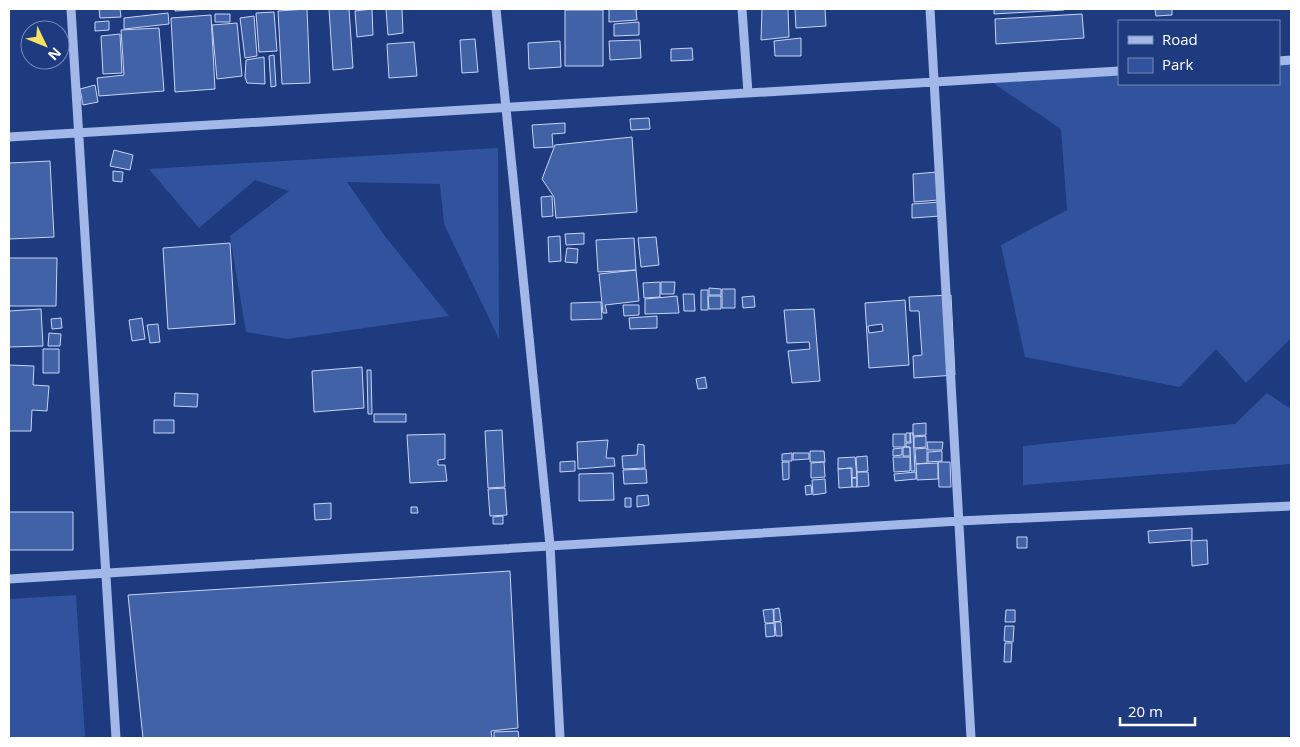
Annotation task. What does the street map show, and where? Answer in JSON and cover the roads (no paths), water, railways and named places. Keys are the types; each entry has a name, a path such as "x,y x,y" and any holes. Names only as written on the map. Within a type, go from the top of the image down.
{"street":[{"path":"72,9 116,738"},
{"path":"496,9 550,545 560,738"},
{"path":"742,9 748,93"},
{"path":"930,9 972,738"},
{"path":"9,137 1118,71"},
{"path":"9,579 959,521 1291,506"}]}
